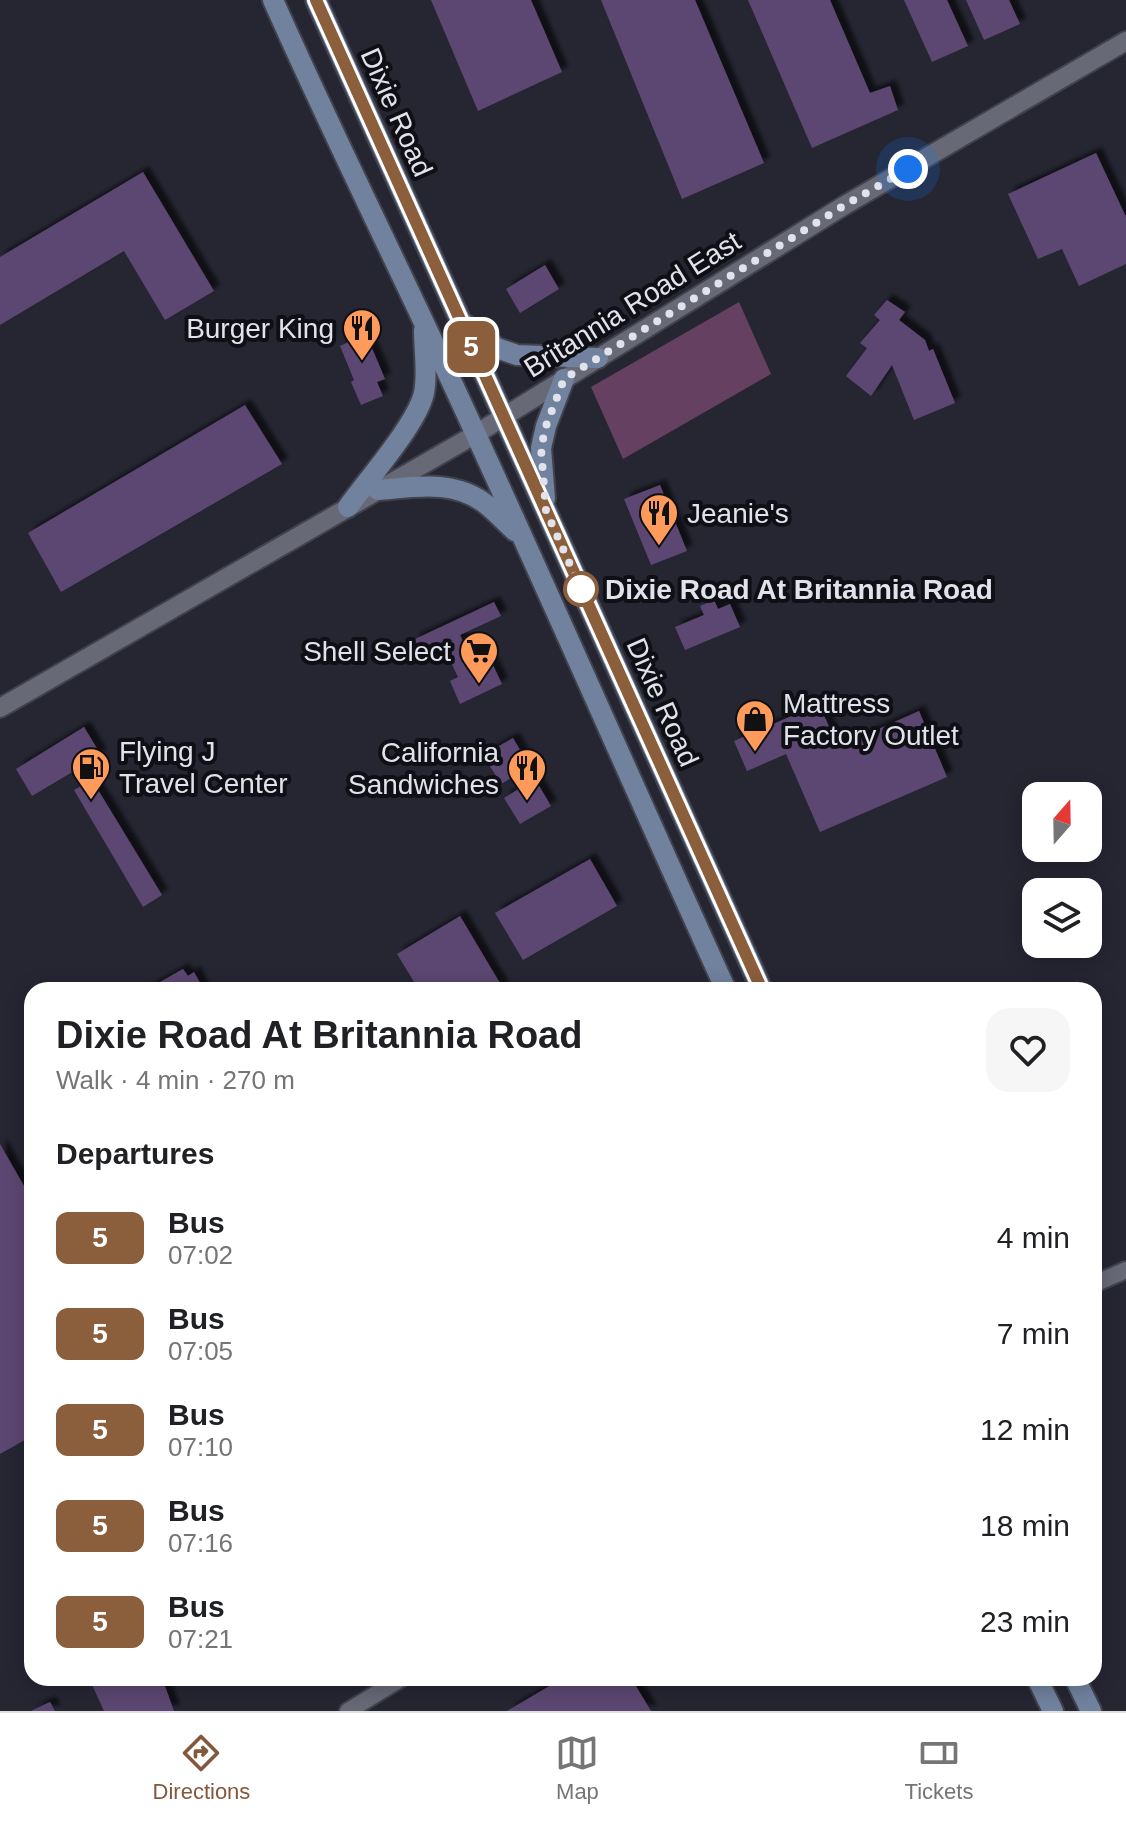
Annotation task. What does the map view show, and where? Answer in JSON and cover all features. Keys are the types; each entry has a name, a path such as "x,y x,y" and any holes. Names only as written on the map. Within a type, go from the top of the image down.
{"main road":[{"path":"273,0 476,434 722,982"},
{"name":"Dixie Road","path":"316,0 758,982"},
{"path":"459,320 497,348 517,355 598,358"},
{"path":"348,507 419,408 424,390 424,322"},
{"path":"546,511 541,448 564,379"},
{"path":"378,490 438,485 461,490 485,503 523,538"},
{"path":"1041,1686 1053,1711"},
{"path":"1079,1686 1091,1711"}],"street":[{"name":"Britannia Road East","path":"0,708 476,434 845,205 1126,41"},
{"path":"1102,1280 1126,1270"},
{"path":"348,1711 389,1686"}],"shaded area":[{"path":"739,302 771,374 623,459 591,387"}],"building":[{"path":"431,0 531,0 562,72 478,111"},
{"path":"601,0 695,0 764,163 682,199"},
{"path":"748,0 830,0 870,93 890,86 898,110 812,148"},
{"path":"904,0 947,0 968,46 932,62"},
{"path":"966,0 1009,0 1020,24 984,40"},
{"path":"1096,153 1126,217 1126,264 1079,286 1062,249 1038,259 1008,194"},
{"path":"143,172 214,291 165,320 124,251 0,325 0,257"},
{"path":"545,265 559,289 520,313 506,289"},
{"path":"887,300 905,312 899,320 925,340 929,351 933,349 955,403 914,420 892,365 871,396 846,376 867,348 860,343 880,320 874,315"},
{"name":"Burger King","path":"366,334 385,379 377,382 383,396 361,405 340,346"},
{"path":"245,405 282,464 61,592 28,533"},
{"path":"660,485 687,551 651,565 624,499"},
{"path":"714,600 718,609 730,604 740,627 685,650 675,627 704,615 700,606"},
{"path":"494,602 501,616 460,635 476,668 491,661 502,684 460,704 450,681 458,677 442,644 420,655 413,640"},
{"path":"819,704 838,747 919,711 947,777 820,832 786,754 747,771 734,741"},
{"path":"84,727 101,755 32,796 16,769"},
{"path":"513,738 530,767 501,784 483,755"},
{"name":"California Sandwiches","path":"535,779 551,806 520,824 504,798"},
{"path":"92,780 162,895 143,907 74,790"},
{"path":"590,859 617,906 523,960 495,913"},
{"path":"460,916 499,982 414,982 397,954"},
{"path":"183,969 188,976 194,972 200,982 160,982"},
{"path":"0,1144 24,1186 24,1440 0,1454"},
{"path":"93,1686 165,1686 174,1711 104,1711"},
{"path":"549,1686 636,1686 651,1711 507,1711"},
{"path":"50,1702 55,1711 31,1711"}],"bus line":[{"name":"5","path":"316,0 758,982"}],"place":[{"name":"Burger King","path":"362,362"},
{"name":"Jeanie's","path":"659,547"},
{"name":"Dixie Road At Britannia Road","path":"581,589"},
{"name":"Shell Select","path":"479,685"},
{"name":"Mattress Factory Outlet","path":"755,753"},
{"name":"Flying J Travel Center","path":"91,801"},
{"name":"California Sandwiches","path":"527,802"}],"route":[{"path":"581,589 546,511 541,448 564,379 908,169"}]}
